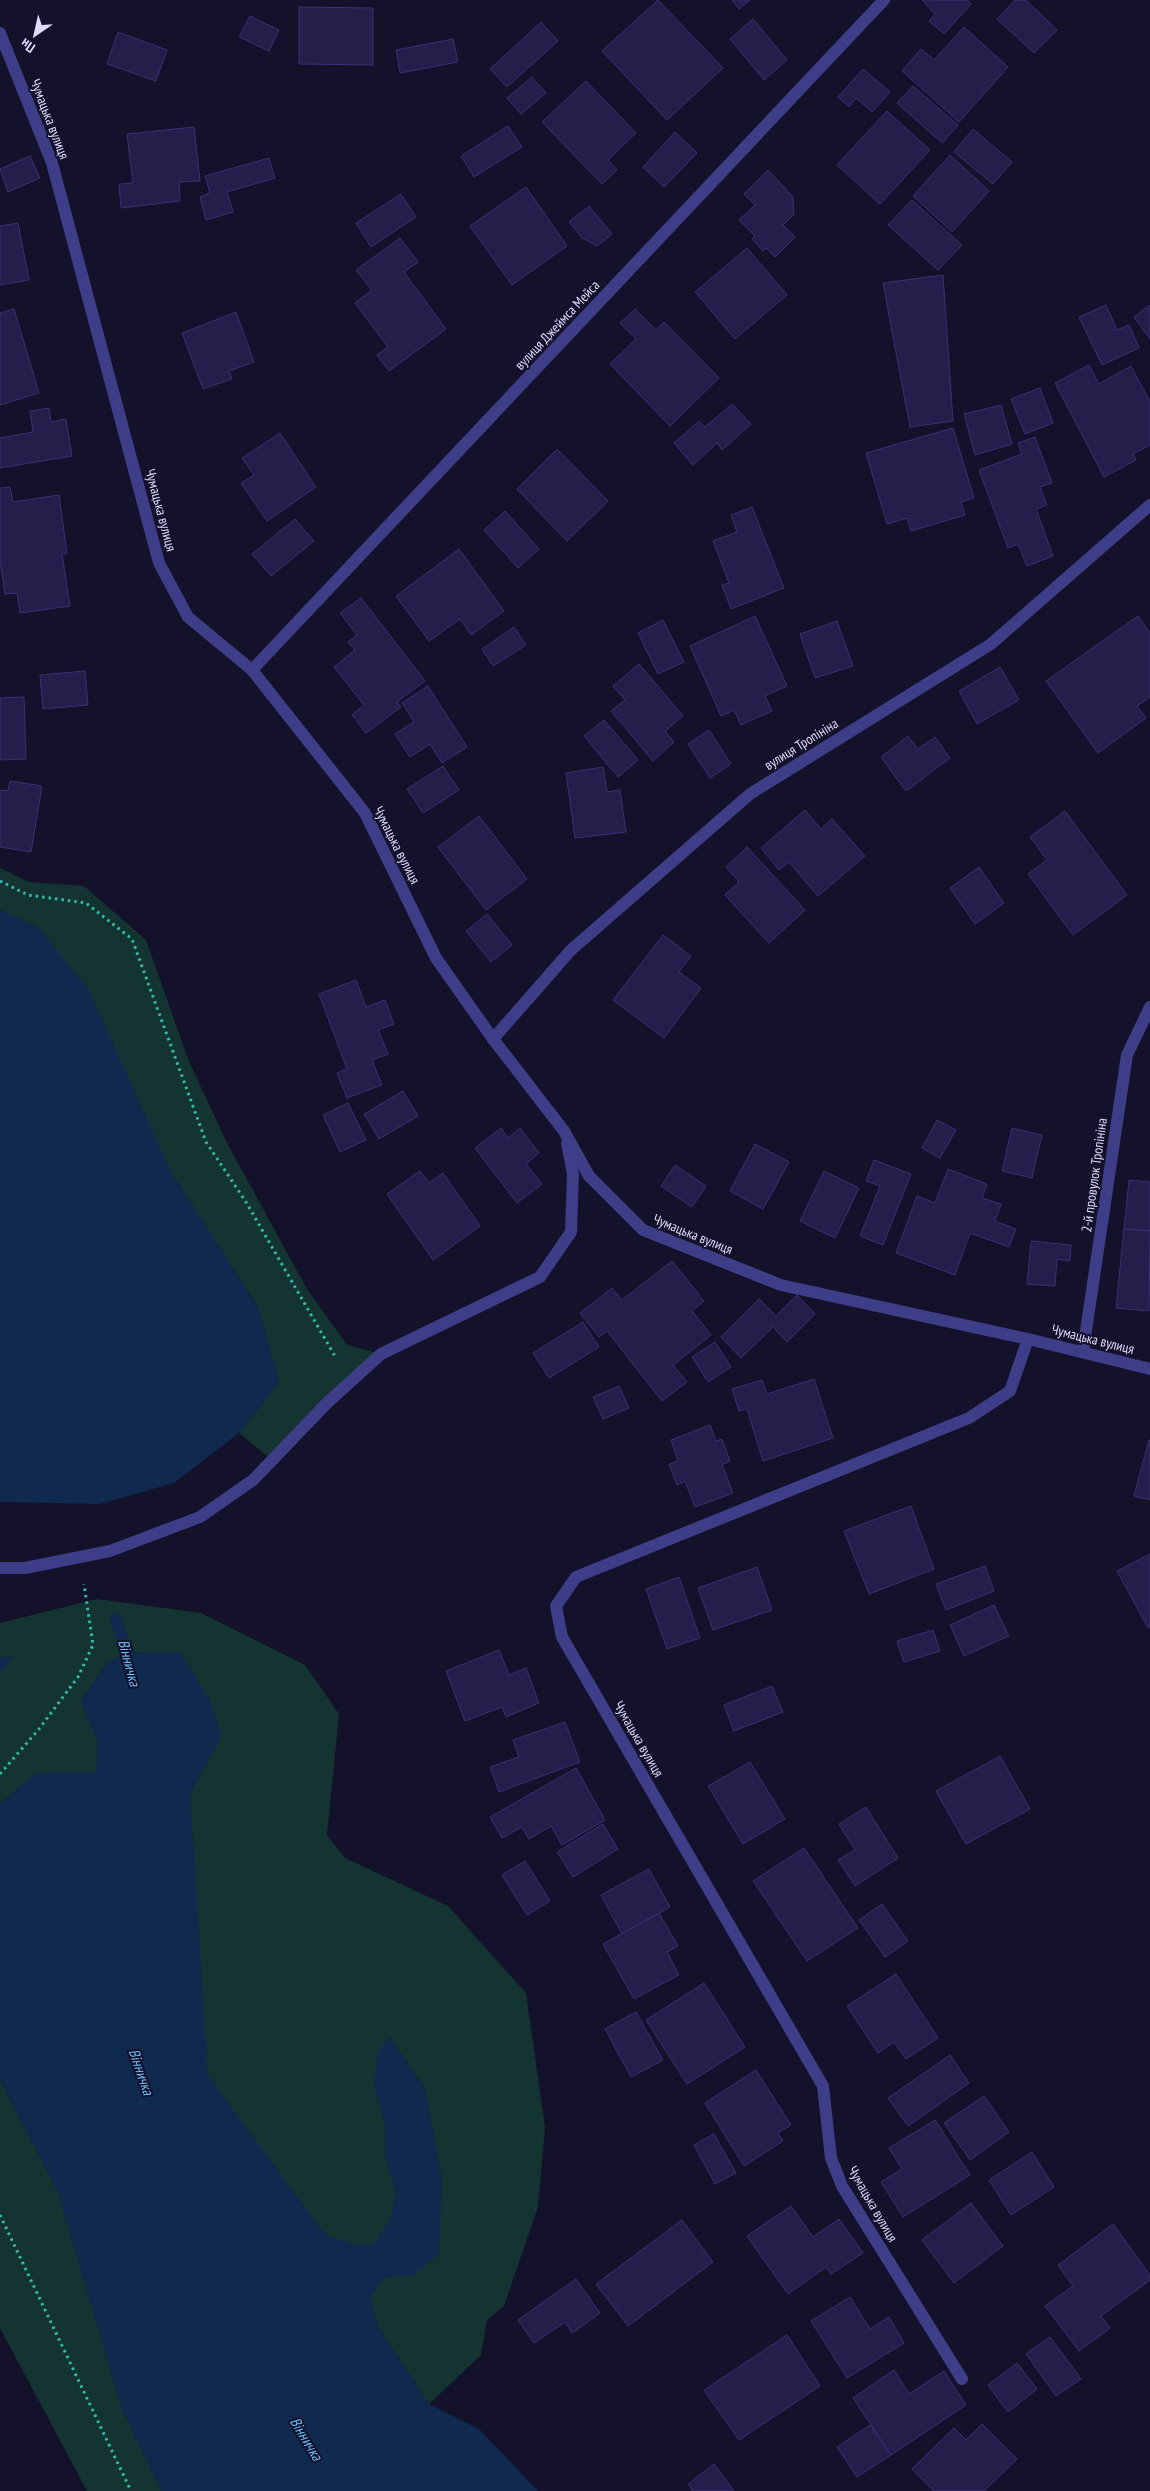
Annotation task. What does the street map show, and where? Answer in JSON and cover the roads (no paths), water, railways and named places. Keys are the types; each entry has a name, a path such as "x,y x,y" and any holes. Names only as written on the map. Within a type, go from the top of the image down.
{"street":[{"name":"вулиця Джеймса Мейса","path":"252,670 884,0"},
{"name":"Чумацька вулиця","path":"0,33 52,163 159,563 188,618 252,670 365,813 436,958 494,1039 564,1131 589,1176 642,1230 781,1285 1084,1351 1150,1369"},
{"name":"вулиця Тропініна","path":"494,1039 571,950 750,794 991,644 1150,505"},
{"name":"2-й провулок Тропініна","path":"1084,1351 1127,1055 1150,1007"},
{"path":"0,1568 25,1568 110,1551 200,1517 253,1480 326,1404 380,1354 540,1277 570,1232 573,1174 564,1131"},
{"name":"Чумацька вулиця","path":"962,2379 842,2186 832,2158 823,2086 562,1637 556,1606 576,1577 969,1418 1010,1391 1028,1339"}],"water":[{"path":"0,910 39,928 89,990 172,1174 258,1307 279,1382 239,1433 174,1483 100,1504 0,1502"},
{"path":"128,1652 181,1653 210,1700 222,1736 190,1793 208,2075 325,2235 359,2246 375,2243 391,2217 396,2192 386,2160 385,2123 374,2085 378,2052 390,2037 425,2089 442,2180 439,2254 414,2275 384,2278 370,2296 377,2325 429,2404 479,2429 538,2491 162,2491 122,2409 58,2192 0,2080 0,1804 36,1773 96,1773 98,1742 81,1701 106,1664"},
{"path":"14,1656 0,1673 0,1658"}],"waterway":[{"name":"Вінничка","path":"116,1619 131,1667"}]}
